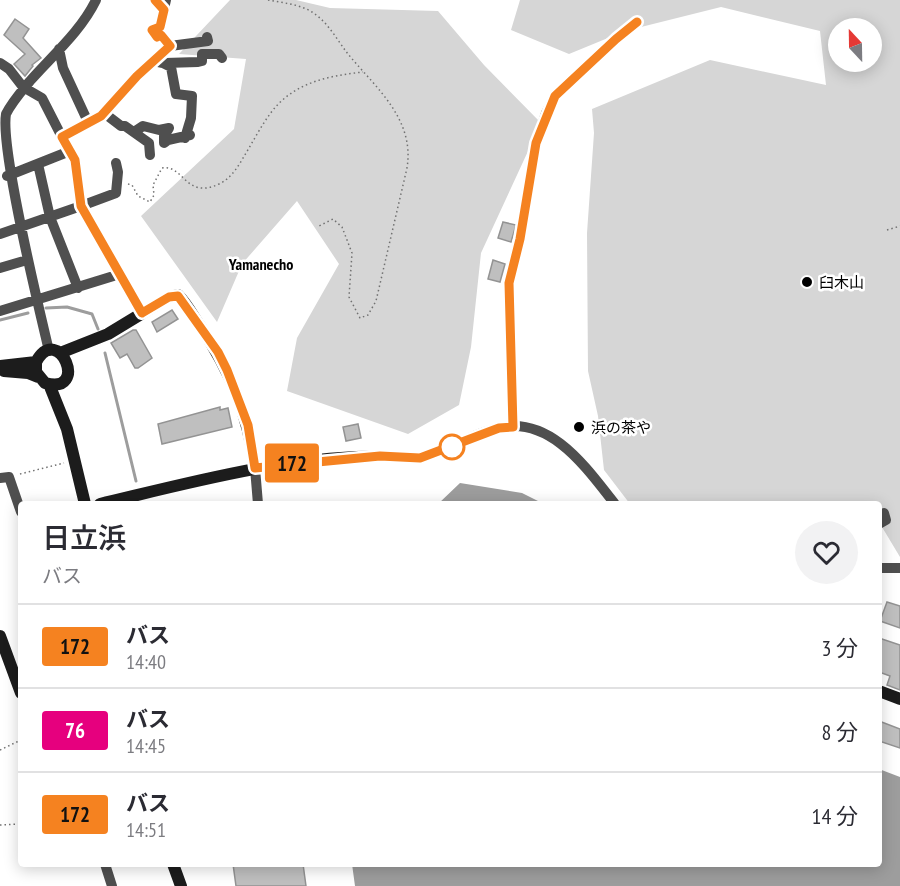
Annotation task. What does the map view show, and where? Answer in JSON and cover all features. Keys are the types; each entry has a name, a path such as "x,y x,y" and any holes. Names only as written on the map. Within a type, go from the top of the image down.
{"street":[{"path":"0,369 28,373 57,384 64,380 68,373 69,366 66,358 54,352 37,302 7,176 3,127 6,115 19,94 88,16 96,0"},
{"path":"155,0 165,5 160,27 152,30 157,37 161,35 170,46"},
{"path":"513,427 509,283 520,239 536,143 555,96 637,22"},
{"path":"62,137 104,113 170,46 208,41 207,37"},
{"path":"59,49 63,68 88,122"},
{"path":"153,61 198,62 202,61 202,54 219,54 222,58"},
{"path":"0,63 9,69 25,88 42,98 75,160 81,206 142,313"},
{"path":"134,132 143,126 159,130 169,128 164,136 164,143 188,136 192,96 176,94 171,67 165,63"},
{"path":"104,113 149,143 150,155"},
{"path":"7,176 69,152"},
{"path":"0,234 20,229 116,193 118,181 116,163"},
{"path":"38,164 50,217 78,288"},
{"path":"0,268 27,260"},
{"path":"0,311 37,302 120,274"},
{"path":"69,366 108,334 142,313 173,295 181,298 227,370 248,425 258,501"},
{"path":"0,369 36,362 41,355 108,334"},
{"path":"36,362 67,429"},
{"path":"64,380 67,429 84,501"},
{"path":"113,501 255,468 380,456 420,458 499,428 513,427 536,430 560,442 591,474 613,501"},
{"path":"5,477 18,505"},
{"path":"882,522 886,519 884,513"},
{"path":"882,568 900,568"},
{"path":"0,636 18,685"},
{"path":"882,692 900,699"},
{"path":"106,867 112,886"},
{"path":"174,867 181,886"}],"path":[{"path":"268,0 304,8 321,19 397,113 406,134 408,161 376,302 368,315 360,318 350,297 352,259 342,227 333,219 317,227"},
{"path":"118,181 132,185 138,196 150,202 154,195 153,185 162,168 171,169 189,184 198,188 204,189 220,183 238,166 270,113 282,101 304,86 322,78 363,72"},
{"path":"887,230 900,226"},
{"path":"5,477 65,462"},
{"path":"0,750 18,741"},
{"path":"0,825 18,824"}],"shaded area":[{"path":"230,0 296,0 330,8 438,11 484,65 541,123 481,253 471,347 459,405 408,434 287,391 297,338 339,264 297,201 242,264 217,322 141,216 234,129 246,59 179,54"},
{"path":"520,0 900,0 900,557 882,527 882,501 628,501 604,470 598,416 588,371 587,233 594,133 592,109 710,60 826,85 820,31 721,7 625,31 569,54 511,30"},
{"path":"460,483 522,493 538,501 441,501"},
{"path":"882,770 900,777 900,886 355,886 352,867 882,867"}],"building":[{"path":"15,19 29,29 23,38 41,58 32,65 25,76 14,64 25,54 4,35"},
{"path":"503,222 516,225 511,242 498,238"},
{"path":"493,260 505,264 500,282 488,279"},
{"path":"172,310 178,319 157,332 152,322"},
{"path":"136,330 152,358 138,368 135,368 127,354 120,358 111,343"},
{"path":"220,407 220,410 228,408 232,427 162,444 158,424"},
{"path":"358,424 361,438 346,441 343,427"},
{"path":"887,602 900,606 900,628 882,622"},
{"path":"882,639 900,645 900,690 887,685 890,676 882,673"},
{"path":"882,722 900,729 900,748 882,742"},
{"path":"233,867 303,867 306,886 236,886"}],"waterway":[{"path":"46,308 67,307 92,314 98,329"},
{"path":"0,320 28,313"},
{"path":"105,353 136,481"}],"bus line":[{"name":"172","path":"155,0 164,10 164,16 160,27 152,30 157,37 161,35 170,46 137,76 101,116 62,137 75,160 81,206 142,313 173,295 178,296 218,352 243,408 255,468 380,456 420,458 436,454 484,433 499,428 513,427 509,283 520,239 536,143 546,113 555,96 637,22"}],"place":[{"name":"臼木山","path":"807,282"},
{"name":"浜の茶や","path":"579,427"}],"district":[{"name":"Yamanecho","path":"261,264"}]}
